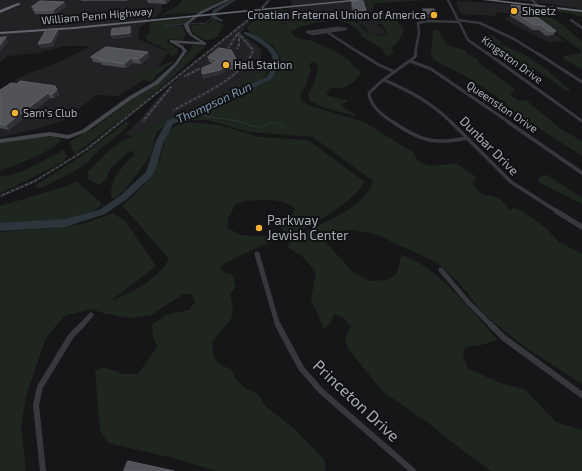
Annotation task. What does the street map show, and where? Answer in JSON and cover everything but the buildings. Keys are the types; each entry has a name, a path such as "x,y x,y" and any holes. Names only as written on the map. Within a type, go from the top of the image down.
{"highway":[{"name":"William Penn Highway","path":"303,5 346,0"},
{"name":"William Penn Highway","path":"0,32 67,29 363,0"},
{"path":"485,0 535,3"},
{"path":"502,0 582,10"},
{"path":"0,12 19,4"}],"street":[{"path":"82,0 126,0"},
{"path":"0,141 40,134 68,137 91,127 127,100 146,90 176,64 185,51 182,47 170,41 205,44 194,38 186,27 186,24 202,12 228,0"},
{"name":"Kingston Drive","path":"448,0 468,40 582,121"},
{"path":"571,20 582,28"},
{"path":"467,138 443,142 425,140 411,136 373,106 369,100 369,92 374,86 415,57 419,33 418,23 430,21 458,21 480,23 502,33 582,82"},
{"path":"327,32 346,29 338,28 307,32 309,34 327,32 338,41 355,50 374,64 395,72"},
{"name":"Queenston Drive","path":"410,61 431,69 582,173"},
{"name":"Dunbar Drive","path":"384,80 416,94 446,117 518,188 582,226"},
{"name":"Princeton Drive","path":"257,254 270,294 276,321 301,368 321,391 413,471"},
{"path":"441,270 468,302 504,338 582,394"},
{"path":"43,471 36,405 40,387 71,336 91,315"}],"shaded area":[{"path":"0,0 168,0 162,5 161,13 140,27 138,39 169,52 150,76 118,96 96,95 63,121 37,129 0,137 0,91 20,77 66,59 91,46 65,46 37,53 8,56 0,62"},
{"path":"182,0 224,0 197,13 167,14 160,16 177,6"},
{"path":"290,0 372,0 371,15 382,22 382,24 377,24 385,31 384,32 386,34 376,35 371,33 356,20 351,18 276,24 290,9 292,3"},
{"path":"368,0 428,0 377,3 374,4 373,9 369,10 365,2"},
{"path":"513,0 582,0 582,9 535,2"},
{"path":"456,2 525,5 528,7 529,14 521,15 495,12 496,16 463,14 459,10"},
{"path":"542,7 582,11 582,17 570,13 551,11 546,14 560,23 582,41 582,69 563,59 564,56 581,53 581,50 535,18 533,13"},
{"path":"288,10 276,24 345,18 358,23 364,30 378,36 387,35 386,30 380,22 382,21 371,15 371,13 391,14 391,17 402,26 404,31 398,42 391,48 394,51 391,55 386,56 383,49 361,36 361,33 357,29 340,21 314,23 295,29 291,32 295,37 312,41 333,50 349,60 352,65 361,72 350,85 344,88 331,87 326,93 328,96 347,100 341,105 355,114 355,116 322,107 310,101 308,94 315,81 318,66 313,62 309,64 311,71 306,86 300,94 302,101 314,107 364,122 414,153 417,159 426,165 432,166 456,163 476,177 472,183 479,192 496,197 501,200 510,210 514,208 520,210 546,228 559,242 582,254 582,384 525,347 485,315 458,282 438,263 375,234 352,230 323,233 325,242 354,273 370,281 387,280 397,274 401,255 414,260 441,279 454,291 498,340 481,345 465,347 463,356 468,369 503,384 524,389 556,422 582,430 582,471 492,471 467,454 427,422 382,391 348,348 345,338 351,327 344,318 334,314 331,322 324,329 311,300 316,272 303,257 288,247 292,241 302,234 353,207 368,191 373,181 313,137 249,132 208,120 184,120 272,79 276,73 280,57 273,46 249,31 247,27 262,12"},
{"path":"255,15 257,15 248,23 241,33 261,49 261,71 242,83 133,137 125,134 175,81"},
{"path":"532,17 564,41 548,42 504,18"},
{"path":"190,18 184,24 160,26 182,26 186,34 183,40 171,39 166,41 178,49 176,55 170,56 169,51 148,41 145,37 149,33 150,24 152,22"},
{"path":"213,19 224,25 217,37 205,40 194,34 190,26 210,23"},
{"path":"433,31 440,31 440,35 448,45 466,51 466,53 477,59 480,64 512,87 515,91 510,92 511,95 517,100 527,101 561,129 582,141 582,156 517,114 507,106 506,103 467,77 434,60 431,55"},
{"path":"481,34 492,36 502,42 500,44 527,56 547,70 571,91 567,91 538,71 531,70 523,66"},
{"path":"192,45 206,46 140,105 75,154 69,142 94,128 131,100 155,86 179,64 191,50"},
{"path":"173,61 174,62 156,75 152,82 136,78 135,75"},
{"path":"271,61 266,76 260,80 183,114 156,133 151,154 123,192 112,199 111,193 114,181 121,169 134,155 133,151 128,152 110,169 107,178 99,185 89,180 87,173 111,149 121,142 242,83 261,71 262,66"},
{"path":"126,122 130,122 123,131 98,151 88,162 73,172 41,188 37,188 36,185 80,157"},
{"path":"189,122 219,125 259,137 308,140 365,182 350,199 330,214 288,236 280,226 295,210 284,202 259,200 236,204 228,218 228,228 240,235 274,237 275,239 225,263 220,268 225,273 232,274 236,287 230,293 233,312 231,319 212,342 216,360 221,365 231,369 236,379 244,387 258,394 265,406 297,431 324,460 326,471 217,471 173,458 108,443 100,431 95,371 104,367 123,374 138,374 157,347 153,336 152,325 168,314 189,310 195,302 192,294 183,294 151,315 130,318 91,309 64,316 46,338 26,396 21,427 26,471 0,471 0,232 83,224 113,213 125,221 156,266 112,300 145,284 166,265 169,258 122,206 142,186 155,169 168,132 179,125"},
{"path":"55,137 61,140 42,154 14,166 0,170 0,142"},
{"path":"64,150 67,156 64,161 0,193 0,177 22,172"},
{"path":"547,175 582,198 582,204 538,182 538,179"},
{"path":"77,181 102,204 83,215 69,218 0,223 0,206 64,187"}],"waterway":[{"name":"Thompson Run","path":"221,21 213,17 215,11 234,0"},
{"path":"188,24 206,23 213,17"},
{"path":"163,26 184,24"},
{"name":"Thompson Run","path":"0,227 65,223 102,212 124,197 149,174 160,141 170,123 270,78 276,63 274,53 266,45 246,33"},
{"path":"200,109 205,116 240,122 255,127 271,123 280,124 285,127"}],"railway":[{"path":"254,17 269,0"},
{"path":"0,196 35,181 87,149 258,12"},
{"path":"229,47 237,34"},
{"path":"174,110 220,85 241,69 249,60 253,50 239,34"},
{"path":"237,48 239,45 239,34"},
{"path":"185,76 199,69"},
{"path":"143,121 171,87"}],"place":[{"name":"Sheetz","path":"514,11"},
{"name":"Croatian Fraternal Union of America","path":"434,15"},
{"name":"Hall Station","path":"226,65"},
{"name":"Sam's Club","path":"15,113"},
{"name":"Parkway Jewish Center","path":"259,228"}]}
